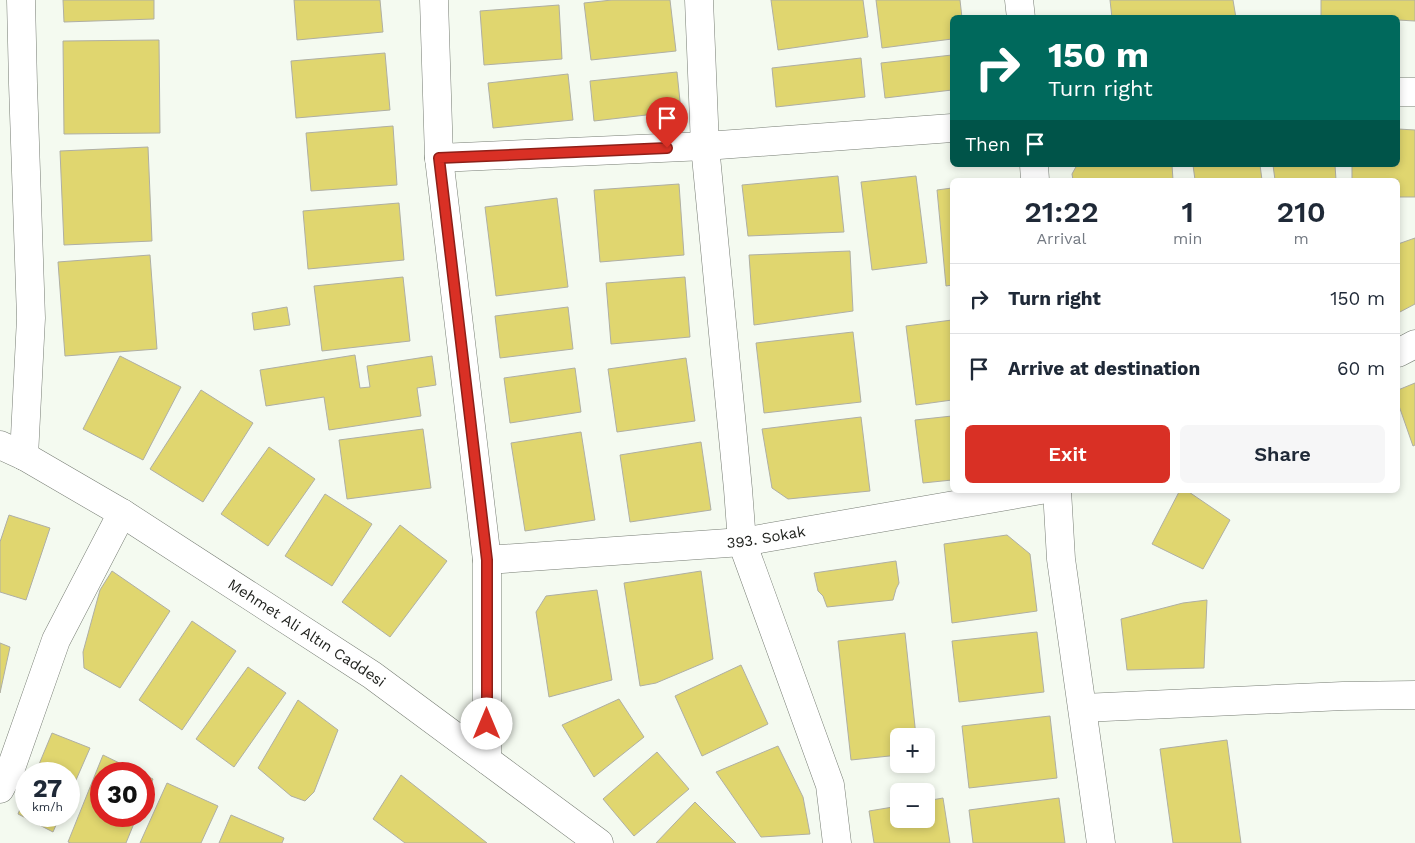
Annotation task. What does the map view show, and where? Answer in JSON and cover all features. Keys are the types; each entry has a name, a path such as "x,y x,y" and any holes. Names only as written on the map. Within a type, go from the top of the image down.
{"street":[{"path":"12,450 31,318 21,0"},
{"path":"434,0 439,158 487,560 487,760"},
{"path":"698,0 704,146 742,542 830,785 837,843"},
{"path":"1019,0 1021,15"},
{"path":"1400,92 1415,92"},
{"path":"439,158 704,146 950,128"},
{"path":"1400,352 1415,344"},
{"name":"Mehmet Ali Altın Caddesi","path":"12,450 122,513 372,675 589,838"},
{"name":"393. Sokak","path":"487,560 742,542 1024,493"},
{"path":"1057,493 1061,559 1101,843"},
{"path":"4,772 56,640 122,513"},
{"path":"1083,708 1415,695"}],"building":[{"path":"63,0 154,0 154,19 64,22"},
{"path":"294,0 380,0 383,32 297,40"},
{"path":"612,0 670,0 676,51 591,60 584,3"},
{"path":"771,0 863,0 868,37 778,50"},
{"path":"876,0 960,0 962,15 950,15 950,39 882,48"},
{"path":"1110,0 1233,0 1236,15 1112,15"},
{"path":"1321,0 1415,0 1415,21 1400,20 1400,15 1321,15"},
{"path":"559,5 562,59 484,65 480,11"},
{"path":"159,40 160,133 64,134 63,41"},
{"path":"385,53 390,110 296,118 291,61"},
{"path":"950,55 950,90 885,98 881,63"},
{"path":"861,58 865,97 776,107 772,68"},
{"path":"677,72 681,111 594,121 590,81"},
{"path":"568,74 573,120 493,128 488,83"},
{"path":"393,126 397,185 311,191 306,133"},
{"path":"1400,129 1415,130 1415,197 1400,197 1400,178 1352,178 1352,167 1400,167"},
{"path":"148,147 152,241 64,245 60,151"},
{"path":"1076,167 1172,167 1173,178 1073,178 1072,174"},
{"path":"1193,167 1260,167 1262,178 1195,178"},
{"path":"1273,167 1335,167 1336,178 1275,178"},
{"path":"838,176 844,232 748,236 742,185"},
{"path":"916,176 927,263 872,270 861,182"},
{"path":"679,184 684,255 600,262 594,190"},
{"path":"950,188 950,285 946,286 937,190"},
{"path":"557,198 568,287 496,296 485,207"},
{"path":"399,203 404,260 308,269 303,211"},
{"path":"1415,238 1415,304 1400,312 1400,243"},
{"path":"850,251 853,311 754,325 749,255"},
{"path":"150,255 157,349 65,356 58,262"},
{"path":"403,277 410,341 322,351 314,286"},
{"path":"685,277 690,337 611,344 606,283"},
{"path":"287,307 290,325 254,330 252,313"},
{"path":"568,307 573,349 500,358 495,316"},
{"path":"950,320 950,400 916,405 906,326"},
{"path":"853,332 861,402 764,413 756,343"},
{"path":"355,355 360,388 370,387 367,366 432,356 436,385 417,388 421,416 329,430 324,397 266,406 260,370"},
{"path":"120,356 181,387 143,460 83,429"},
{"path":"686,358 695,421 617,432 608,369"},
{"path":"575,368 581,412 510,423 504,378"},
{"path":"1415,383 1415,445 1413,446 1400,409 1400,389"},
{"path":"201,390 253,423 203,502 150,469"},
{"path":"950,416 950,480 923,483 915,420"},
{"path":"861,417 870,491 788,499 772,488 762,429"},
{"path":"423,429 431,488 347,499 339,440"},
{"path":"581,432 595,520 525,531 511,443"},
{"path":"701,442 711,510 630,522 620,455"},
{"path":"269,447 315,479 268,546 221,514"},
{"path":"1178,493 1190,493 1230,520 1203,569 1152,544"},
{"path":"325,494 372,524 332,586 285,556"},
{"path":"9,515 50,528 26,600 0,592 0,542"},
{"path":"400,525 447,561 390,637 342,602"},
{"path":"1007,535 1030,554 1037,611 952,623 944,544"},
{"path":"896,561 899,583 893,600 827,607 823,596 818,591 814,573"},
{"path":"112,571 170,611 120,688 84,668 83,652 100,590"},
{"path":"701,571 713,659 656,683 640,686 624,583"},
{"path":"597,590 612,680 549,697 536,612 546,596"},
{"path":"1207,600 1204,668 1127,670 1121,619 1183,603"},
{"path":"192,621 236,651 182,730 139,700"},
{"path":"1037,632 1044,692 959,702 952,641"},
{"path":"905,633 915,728 890,728 890,756 851,760 838,641"},
{"path":"0,643 10,647 0,693"},
{"path":"741,665 768,724 702,756 675,696"},
{"path":"248,667 286,693 234,767 196,739"},
{"path":"619,699 644,737 594,777 562,725"},
{"path":"298,700 338,730 314,792 305,801 291,796 258,768"},
{"path":"1050,716 1057,778 969,788 962,726"},
{"path":"52,733 90,748 80,771 80,762 40,762"},
{"path":"1227,740 1241,843 1173,843 1160,749"},
{"path":"778,746 803,797 810,834 761,837 716,772"},
{"path":"657,752 689,789 634,836 603,799"},
{"path":"103,755 117,762 100,762"},
{"path":"401,775 487,843 405,843 373,819"},
{"path":"167,783 218,806 201,843 140,843 147,827 155,827 155,810"},
{"path":"90,787 90,827 133,827 126,843 68,842 74,827 80,827 80,812"},
{"path":"943,798 950,843 874,843 869,811 890,808 890,828 935,828 935,799"},
{"path":"1059,798 1065,843 973,843 969,810"},
{"path":"695,802 736,843 656,843"},
{"path":"231,815 284,838 282,843 219,843"},
{"path":"43,827 55,827 53,832"}],"route":[{"path":"487,724 487,560 439,158 667,148"}]}
